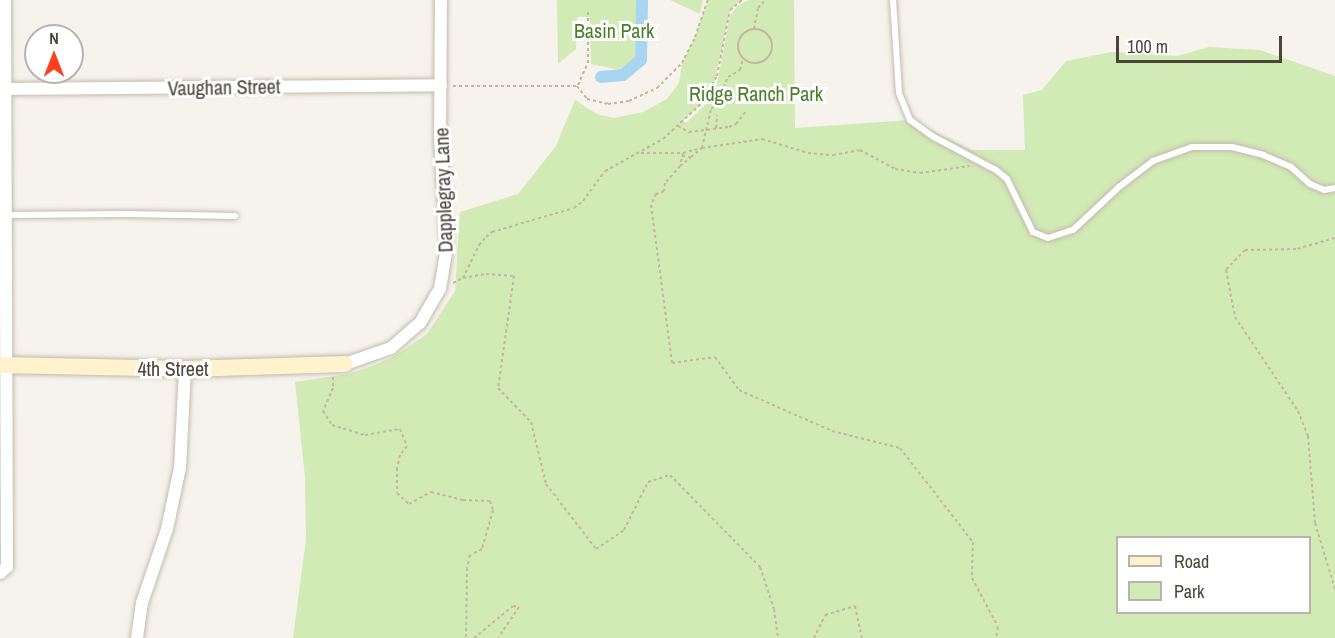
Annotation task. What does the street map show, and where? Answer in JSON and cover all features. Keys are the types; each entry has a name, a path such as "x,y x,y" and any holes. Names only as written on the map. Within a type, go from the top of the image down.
{"street":[{"path":"0,573 7,567 2,365 6,215 5,0"},
{"name":"Dapplegray Lane","path":"340,364 391,348 420,323 440,289 447,247 441,151 441,0"},
{"name":"Vaughan Street","path":"7,89 441,86"},
{"name":"4th Street","path":"2,365 185,369 340,364"},
{"path":"137,638 142,603 167,529 180,468 185,369"}],"lane":[{"path":"893,0 898,93 910,120 932,136 979,160 1007,179 1033,232 1048,238 1073,230 1119,186 1153,161 1192,147 1233,147 1263,155 1291,167 1310,184 1324,190 1335,188"},
{"path":"6,215 235,216"}],"path":[{"path":"577,86 587,99 608,105 629,101 657,88 682,63 708,0"},
{"path":"463,278 479,245 492,232 574,208 584,201 605,171 641,153 678,126 704,101 714,85 730,10 742,0"},
{"path":"754,29 758,8 765,0"},
{"path":"577,86 588,63 588,12"},
{"path":"743,59 759,63 771,52 772,45 768,35 754,29 744,33 739,39 738,48 743,59 740,70 728,77 717,104 711,109 702,148 680,166 665,183 664,191 656,194 651,205 672,363 715,357 738,390 832,431 900,448 973,543 972,578 998,627 996,638"},
{"path":"441,86 577,86"},
{"path":"678,126 689,132 736,124 746,111"},
{"path":"716,128 717,115"},
{"path":"683,154 702,148 762,139 808,153 833,155 860,150 895,169 920,173 976,165 979,160"},
{"path":"641,153 683,154 692,157"},
{"path":"680,166 683,154"},
{"path":"1335,238 1296,249 1245,250 1226,270 1235,317 1298,411 1308,436 1315,523 1335,589"},
{"path":"440,289 463,278 486,273 514,276 498,388 531,422 546,484 596,549 624,530 648,482 670,475 759,567 774,609 778,638"},
{"path":"340,364 323,411 332,425 346,431 365,435 400,429 407,446 400,456 397,468 397,493 409,504 431,492 463,500 490,501 493,510 482,549 470,555 467,568 466,638"},
{"path":"474,638 513,606 519,608 498,638"},
{"path":"814,638 825,615 855,606 862,638"}],"green space":[{"name":"Basin Park","path":"557,0 637,0 635,58 620,70 591,64 590,17 577,17 576,49 558,64"},
{"name":"Basin Park","path":"670,0 703,0 700,14"},
{"name":"Ridge Ranch Park","path":"708,0 742,0 730,10 714,85 704,101 683,121 686,123 708,102 716,89 730,16 737,6 749,0 794,0 795,128 910,120 972,150 1025,150 1023,95 1042,90 1066,61 1111,52 1177,56 1209,47 1260,50 1335,76 1335,638 293,638 306,539 305,478 295,382 348,374 372,366 393,357 427,334 455,291 460,212 518,194 556,146 575,100 597,114 614,118 643,112 667,99 679,83 682,63 695,37"}],"waterway":[{"path":"601,77 623,75 641,60 642,0"}]}
